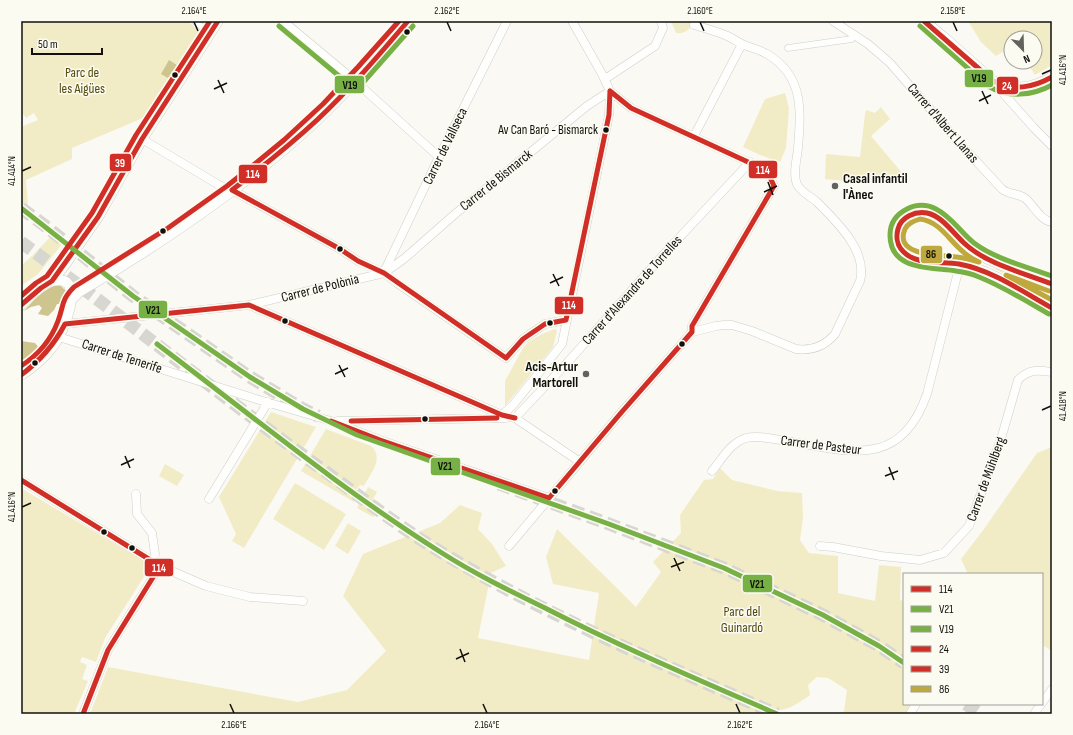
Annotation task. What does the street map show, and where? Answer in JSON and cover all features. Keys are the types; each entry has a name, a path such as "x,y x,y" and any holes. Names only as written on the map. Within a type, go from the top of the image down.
{"street":[{"path":"195,21 210,34"},
{"path":"21,305 35,292 52,281 98,217 142,139 218,21"},
{"path":"283,21 439,156"},
{"path":"72,299 79,292 169,235 232,190 285,149 355,82 408,21"},
{"name":"Carrer de Vallseca","path":"384,272 439,156 507,21"},
{"path":"502,415 562,344 610,109 610,91 605,79 572,21"},
{"path":"605,79 655,46 663,28 661,21"},
{"name":"Carrer d'Albert Llanas","path":"833,21 868,44 890,63 1002,189 1007,193 1024,198 1046,220 1052,222"},
{"path":"924,21 993,81 1034,128 1052,146"},
{"path":"509,546 692,332 720,325 732,325 796,349 811,349 819,347 831,340 835,334 861,275 860,259 853,244 829,215 802,190 796,182 801,114 794,82 780,63 766,54 727,36 694,25"},
{"path":"788,48 852,39"},
{"path":"694,136 742,44"},
{"path":"993,81 1005,87 1022,88 1037,85 1052,77"},
{"path":"610,91 631,108 761,168 770,175 774,186 692,326 692,332"},
{"name":"Carrer de Bismarck","path":"384,272 405,258 455,214 587,106 610,91"},
{"path":"610,109 627,105"},
{"path":"142,139 220,185 232,190 340,249 358,261 384,272 397,283 506,358 523,339 545,324 566,320"},
{"name":"Carrer d'Alexandre de Torrelles","path":"515,418 572,358 664,254 750,162"},
{"path":"1052,284 975,253 941,221 928,213 920,212 907,215 899,226 897,236 900,248 907,256 916,260 960,264 980,270 1052,308"},
{"name":"Carrer de Pasteur","path":"712,471 729,449 746,438 766,438 855,452 873,450 890,444 898,439 911,425 922,408 927,394 960,264"},
{"name":"Carrer de Polònia","path":"65,324 249,305 384,272"},
{"path":"21,375 43,357 59,337 65,324 72,299 71,289 67,284 60,281 52,281"},
{"path":"249,305 502,415 515,418 580,462"},
{"name":"Carrer de Tenerife","path":"59,337 331,421 549,498"},
{"name":"Carrer de Mühlberg","path":"820,546 881,556 920,560 944,553 969,526 1001,439 1018,380 1024,373 1038,370 1052,372"},
{"path":"209,499 268,402"},
{"path":"331,421 515,418"},
{"path":"362,433 364,421"},
{"path":"21,480 160,566 206,586 250,597 303,601"},
{"path":"136,494 136,514 152,533 155,554"},
{"path":"83,714 108,650 160,566"},
{"path":"1043,702 1052,689"},
{"path":"910,714 915,705"},
{"path":"1034,714 1041,705"}],"green space":[{"name":"Parc de les Aigües","path":"21,21 188,21 200,32 150,115 72,148 72,159 26,180 28,205 21,214 21,127 38,120 34,113 26,118 21,111"},
{"path":"671,21 695,21 687,30 682,33 676,33"},
{"path":"968,21 1052,21 1052,65 1035,75 1032,70 1043,70 1043,30 1003,30 1003,52 996,56 981,42"},
{"path":"785,93 789,108 786,148 780,162 743,147 765,99"},
{"path":"881,107 890,119 871,136 908,180 895,182 895,178 869,176 868,183 825,179 826,154 860,157 866,110 875,113"},
{"path":"52,235 63,243 38,274 21,286 21,266"},
{"path":"996,267 1052,289 1052,299 995,269"},
{"path":"555,329 557,331 553,347 505,406 505,381 523,348 528,342"},
{"path":"271,412 316,427 244,548 232,541 236,534 219,497"},
{"path":"326,429 371,446 377,456 377,461 373,471 364,486 360,485 356,490 359,492 354,502 301,471"},
{"path":"1052,447 1052,651 1043,646 1043,573 968,573 961,559 984,529 1037,453"},
{"path":"165,464 184,475 177,486 159,476"},
{"name":"Parc del Guinardó","path":"720,468 732,480 777,491 802,493 803,518 800,540 809,553 838,556 838,593 875,601 879,565 901,567 900,600 903,601 903,705 910,705 905,714 839,714 844,711 847,690 828,678 817,677 808,685 810,695 786,709 776,711 775,714 90,714 108,667 298,702 347,690 386,651 343,596 363,554 440,523 460,505 482,513 478,529 492,544 506,566 491,573 478,638 589,660 599,593 553,584 546,557 557,529 636,607 661,572 653,562 681,533 680,515 704,480 713,479"},
{"path":"295,483 346,514 324,550 273,519"},
{"path":"368,487 377,492 373,499 381,504 373,517 357,508"},
{"path":"21,488 144,561 147,572 105,638 96,662 82,657 80,662 87,665 82,679 88,681 74,714 21,714"},
{"path":"348,523 361,531 348,554 335,546"}],"shaded area":[{"path":"169,60 177,65 168,78 161,74"},
{"path":"58,285 66,291 64,304 57,304 48,316 38,314 42,308 39,305 24,311 43,292"},
{"path":"21,341 35,343 41,352 21,369"}],"tunnel":[{"path":"21,208 133,296 250,377 303,409 318,416"},
{"path":"21,242 278,437 427,544 484,577 566,619 777,714"},
{"path":"499,484 724,568 823,615 879,646 903,662"},
{"path":"967,705 980,714"}],"transit line":[{"name":"39","path":"21,296 47,276 92,213 136,135 210,21"},
{"name":"114","path":"21,305 52,281 98,217 142,139 218,21"},
{"name":"39","path":"21,366 33,357 48,341 58,321 65,299 74,287 168,228 227,186 256,163 284,140 323,104 399,21"},
{"name":"114","path":"408,21 353,84 317,120 232,190 340,249 358,261 384,273 506,358 523,339 545,324 566,320 609,115 610,91"},
{"name":"24","path":"924,21 993,81 1008,86 1023,87 1037,84 1052,77"},
{"name":"V19","path":"279,26 355,88 360,86 413,26"},
{"name":"V19","path":"920,26 988,86 996,90 1012,94 1020,94 1044,89 1052,85"},
{"name":"114","path":"331,421 380,440 549,498 692,332 692,326 774,186 769,175 761,168 631,108 610,91"},
{"name":"V19","path":"1049,314 1006,290 968,273 924,267 904,261 897,255 892,247 890,235 891,227 897,216 910,207 918,205 929,206 947,216 969,239 982,249 1012,262 1052,276"},
{"name":"V21","path":"21,208 133,296 250,377 303,409 357,435 609,524 724,568 823,615 879,646 903,662"},
{"name":"24","path":"1052,284 983,257 964,243 942,221 927,213 913,214 905,218 898,229 897,240 901,249 913,258 928,262 959,264 983,271 1007,282 1052,308"},
{"name":"86","path":"920,219 926,220 937,226 965,253 979,262 957,257 931,255 912,250 906,245 903,238 905,229 913,221 920,219"},
{"name":"86","path":"1049,291 1006,275 1052,300"},
{"name":"114","path":"21,375 46,352 65,324 249,305 502,415 515,418"},
{"name":"V21","path":"157,344 368,504 454,561 506,589 602,636 777,714"},
{"name":"114","path":"351,421 497,418"},
{"name":"114","path":"21,480 160,566 108,650 83,714"}],"place":[{"name":"Av Can Baró - Bismarck","path":"606,130"},
{"name":"Casal infantil l'Ànec","path":"835,186"},
{"name":"Acis-Artur Martorell","path":"586,374"}]}
